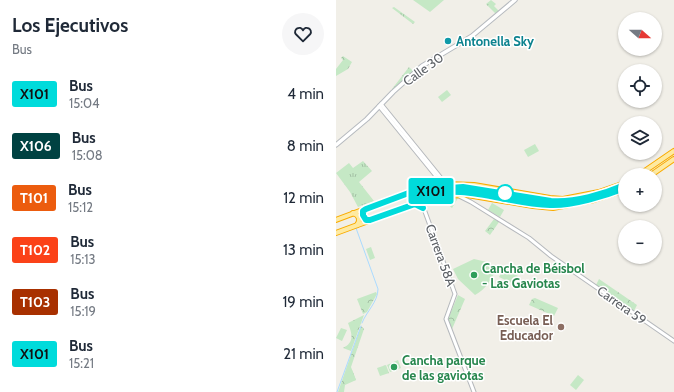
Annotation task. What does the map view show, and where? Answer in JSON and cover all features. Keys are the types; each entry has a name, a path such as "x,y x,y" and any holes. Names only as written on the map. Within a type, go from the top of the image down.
{"highway":[{"path":"649,168 674,151"},
{"path":"661,168 674,159"},
{"path":"336,220 414,191 439,185 474,185 563,199 599,192 618,185"},
{"path":"336,233 436,196 471,196 553,208 594,200 618,192"},
{"path":"423,208 427,199"},
{"path":"366,209 363,213 363,217 366,220 370,220"},
{"path":"353,213 359,218 357,225"}],"main road":[{"name":"Calle 30","path":"336,145 362,123 422,66 472,36 515,0"}],"street":[{"path":"380,105 442,178 450,184"},
{"path":"380,105 440,180 439,185"},
{"name":"Carrera 58A","path":"414,191 421,201 455,294 446,319 474,392"},
{"name":"Carrera 59","path":"457,195 529,238 551,256 674,341"},
{"path":"471,196 471,202"},
{"name":"Carrera 58A","path":"415,204 423,208"}],"green space":[{"path":"413,0 444,0 430,12"},
{"path":"491,0 496,4 494,6 499,11 496,14 486,4"},
{"path":"394,7 415,22 413,24 392,8"},
{"path":"343,56 352,62 348,69 336,76 336,69 343,60 341,58"},
{"path":"409,67 413,71 393,90 392,89"},
{"path":"447,90 451,95 442,102 438,97"},
{"path":"535,144 539,151 528,157 524,150"},
{"path":"363,161 372,171 359,182 374,201 358,207 350,192 336,173 349,163 353,168"},
{"path":"413,192 416,195 364,214 368,210"},
{"path":"512,195 562,203 543,203 512,199"},
{"path":"456,196 458,198 452,208 443,200 443,197"},
{"path":"417,198 418,200 371,219 366,218"},
{"path":"492,203 504,210 500,217 488,210"},
{"path":"494,219 499,222 490,235 485,231"},
{"path":"371,247 375,258 370,260 366,249"},
{"name":"Cancha de Béisbol - Las Gaviotas","path":"474,259 487,262 496,269 488,284 475,295 458,279 453,269"},
{"path":"504,269 518,276 514,284 499,277"},
{"path":"599,279 637,305 634,311 596,285"},
{"path":"376,292 377,294 367,312 363,314 357,299"},
{"path":"458,295 465,299 452,329 448,319"},
{"path":"535,298 558,308 554,316 529,305 532,299"},
{"path":"364,315 351,351 343,348 347,346 352,337 348,323"},
{"path":"361,326 364,329 351,367 356,380 345,385 344,392 338,392"},
{"path":"341,328 347,330 342,341 336,338"},
{"name":"Cancha parque de las gaviotas","path":"398,360 401,368 390,372 387,365"},
{"path":"386,365 389,373 380,376 377,368"},
{"path":"352,370 356,380 349,382 346,373"},
{"path":"578,375 584,380 576,390 570,385"}],"waterway":[{"path":"356,228 378,289 374,303 362,323"},
{"path":"337,392 361,326"}],"bus line":[{"name":"X101","path":"618,188 572,201 562,202 467,187 445,188 418,195 414,191 366,209 363,211 363,217 366,220 370,220 415,204 420,205 423,208 419,197 444,191 456,191 546,205 561,205 618,191"}],"place":[{"name":"Antonella Sky","path":"448,41"},
{"name":"Cancha de Béisbol - Las Gaviotas","path":"474,275"},
{"name":"Escuela El Educador","path":"561,327"},
{"name":"Cancha parque de las gaviotas","path":"394,367"}]}
